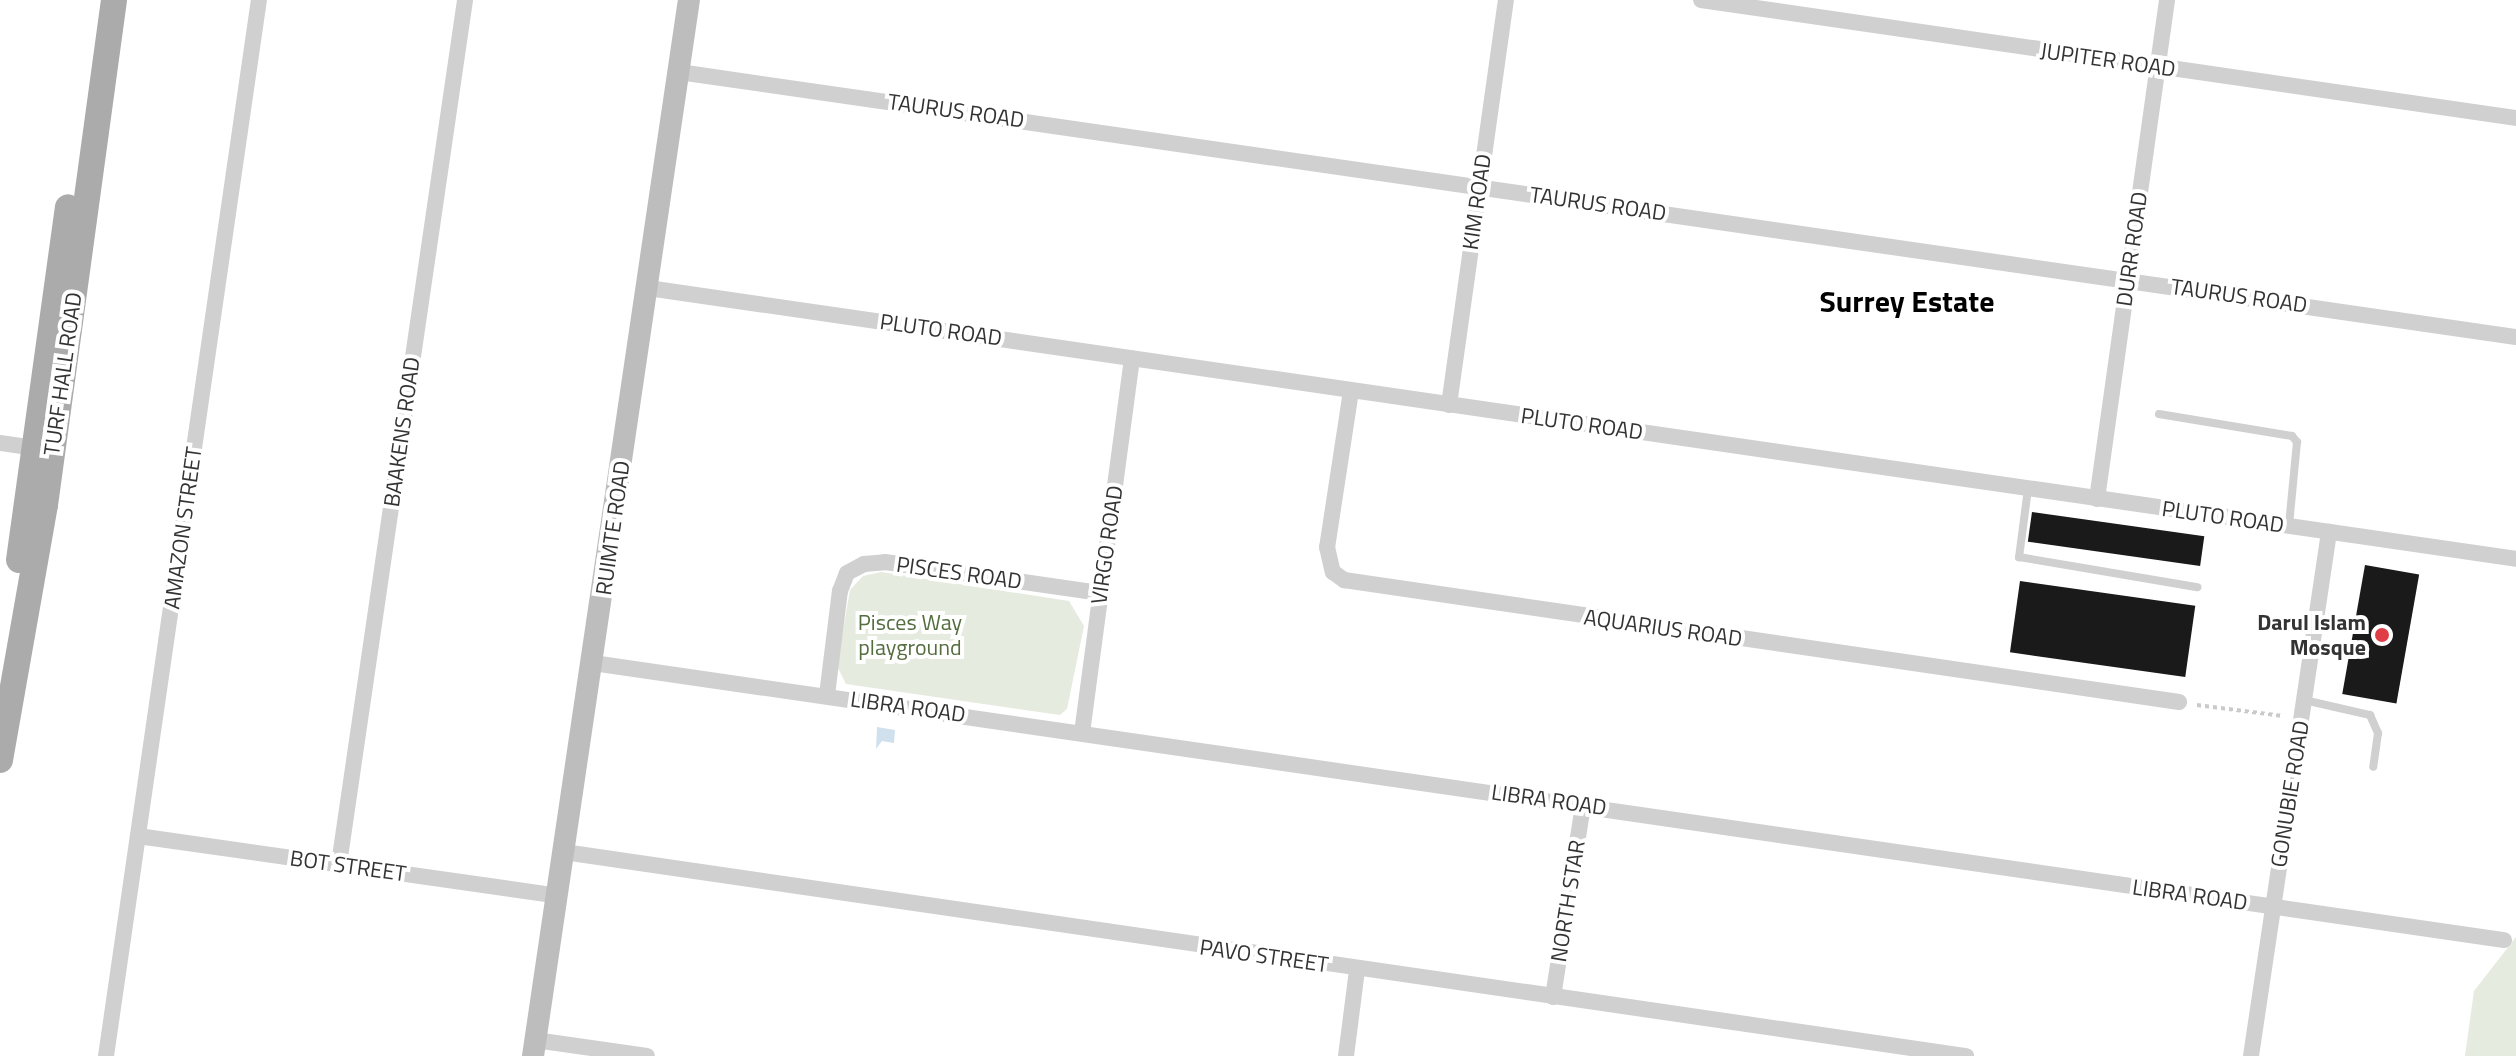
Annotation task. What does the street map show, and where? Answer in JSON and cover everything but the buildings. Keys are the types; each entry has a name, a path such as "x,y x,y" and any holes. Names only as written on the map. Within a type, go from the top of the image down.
{"main road":[{"name":"TURF HALL ROAD","path":"1,754 42,449 96,0"},
{"name":"TURF HALL ROAD","path":"42,449 114,0"}],"street":[{"name":"AMAZON STREET","path":"106,1056 259,0"},
{"name":"BAAKENS ROAD","path":"339,864 465,0"},
{"name":"RUIMTE ROAD","path":"534,1048 689,0"},
{"name":"KIM ROAD","path":"1449,405 1506,0"},
{"name":"JUPITER ROAD","path":"1701,0 2516,118"},
{"name":"DURR ROAD","path":"2097,499 2167,0"},
{"name":"TAURUS ROAD","path":"679,72 2516,337"},
{"name":"PLUTO ROAD","path":"648,288 2516,559"},
{"name":"VIRGO ROAD","path":"1082,733 1132,358"},
{"name":"AQUARIUS ROAD","path":"1351,391 1327,547 1333,572 1344,580 2179,702"},
{"path":"0,443 42,449"},
{"name":"GONUBIE ROAD","path":"2251,1056 2329,532"},
{"name":"PISCES ROAD","path":"827,695 840,591 847,573 864,564 885,562 1101,593"},
{"name":"LIBRA ROAD","path":"593,663 2504,940"},
{"name":"NORTH STAR","path":"1553,997 1583,805"},
{"name":"BOT STREET","path":"138,836 557,896"},
{"name":"PAVO STREET","path":"564,852 1357,970 1966,1056"},
{"path":"1346,1056 1357,970"},
{"path":"534,1048 647,1056"}],"lane":[{"path":"2159,414 2292,436 2297,442 2289,526"},
{"path":"2028,489 2019,557 2197,587"},
{"path":"2304,700 2370,715 2378,733 2373,767"}],"path":[{"path":"2179,702 2302,719"}],"green space":[{"name":"Pisces Way playground","path":"881,572 1069,601 1084,626 1067,709 1060,715 846,684 837,666 850,590 863,576"},
{"path":"2516,937 2516,1056 2465,1056 2474,991"}],"water":[{"path":"877,727 895,730 894,743 882,741 876,749"}],"place":[{"name":"Darul Islam Mosque","path":"2382,635"}],"district":[{"name":"Surrey Estate","path":"1907,301"}]}
